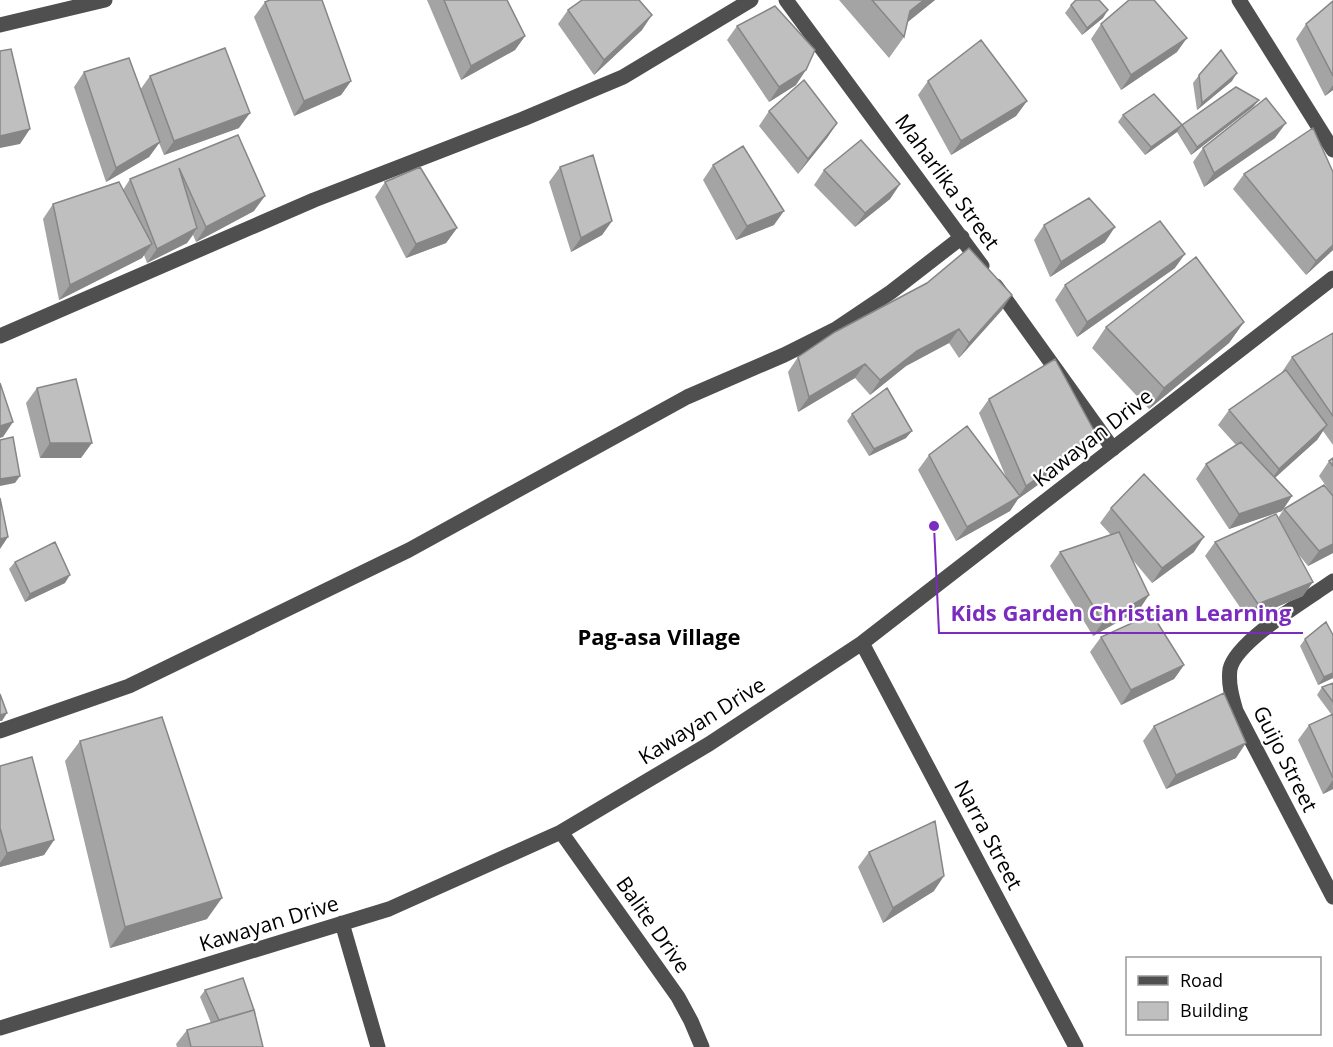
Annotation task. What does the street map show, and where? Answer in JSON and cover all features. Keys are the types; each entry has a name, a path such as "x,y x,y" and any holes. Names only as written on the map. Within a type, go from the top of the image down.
{"street":[{"path":"0,26 105,0"},
{"path":"0,336 314,200 524,119 623,77 751,0"},
{"name":"Maharlika Street","path":"786,0 962,237 1113,449"},
{"path":"1239,0 1333,150"},
{"path":"0,731 129,686 409,550 687,397 784,355 836,329 891,292 962,237"},
{"name":"Kawayan Drive","path":"0,1028 388,909 561,832 709,744 862,644 1333,278"},
{"name":"Guijo Street","path":"1333,581 1255,636 1239,651 1230,668 1230,690 1236,711 1333,897"},
{"name":"Narra Street","path":"862,644 1076,1047"},
{"name":"Balite Drive","path":"561,832 678,997 702,1047"},
{"path":"342,923 378,1047"}],"building":[{"path":"270,0 322,0 351,81 304,101 265,2"},
{"path":"444,0 507,0 525,36 471,66"},
{"path":"582,0 639,0 652,15 604,60 568,10"},
{"path":"872,0 924,0 910,11 904,37"},
{"path":"1076,0 1099,0 1108,10 1087,28 1071,5"},
{"path":"1129,0 1154,0 1187,38 1131,75 1101,24"},
{"path":"1333,1 1333,76 1306,24"},
{"path":"775,6 815,50 806,70 779,87 737,26"},
{"path":"981,40 1027,101 961,141 928,81"},
{"path":"225,48 250,113 174,141 150,76"},
{"path":"11,49 30,129 0,136 0,51"},
{"path":"1221,50 1237,73 1202,103 1199,75"},
{"path":"129,58 160,142 116,168 84,72"},
{"path":"804,80 837,123 808,159 769,111"},
{"path":"1236,87 1259,100 1197,147 1182,125"},
{"path":"1154,94 1182,125 1151,147 1123,115"},
{"path":"1266,98 1286,123 1214,173 1203,148"},
{"path":"1313,128 1333,172 1333,245 1316,261 1244,174"},
{"path":"238,135 265,196 206,227 179,168 197,228 157,249 130,179"},
{"path":"861,140 900,184 865,213 824,170"},
{"path":"743,146 784,211 747,226 713,165"},
{"path":"593,155 612,221 581,238 560,167"},
{"path":"420,167 457,228 416,244 385,182"},
{"path":"119,182 152,244 70,285 53,204"},
{"path":"1089,198 1115,227 1061,262 1044,225"},
{"path":"1160,221 1185,254 1087,322 1065,285"},
{"path":"969,248 1012,295 969,343 959,329 917,351 880,380 865,364 809,397 798,357 835,332 927,283"},
{"path":"1196,257 1244,322 1164,388 1106,327"},
{"path":"1333,333 1333,416 1292,357"},
{"path":"1055,359 1097,436 1026,486 989,399"},
{"path":"1286,370 1327,425 1279,469 1229,410"},
{"path":"76,379 92,443 50,443 37,388"},
{"path":"0,383 13,422 0,426"},
{"path":"887,388 912,431 874,449 852,414"},
{"path":"967,426 1020,496 967,527 929,455"},
{"path":"13,437 20,476 0,479 0,440"},
{"path":"1241,442 1292,496 1239,514 1206,464"},
{"path":"1144,474 1204,537 1162,568 1111,508"},
{"path":"1324,485 1333,496 1333,544 1319,551 1284,509"},
{"path":"0,498 8,537 0,539"},
{"path":"1276,514 1313,582 1258,604 1215,542"},
{"path":"1119,532 1149,595 1103,622 1060,552"},
{"path":"55,542 70,575 30,594 15,562"},
{"path":"1152,614 1184,665 1131,690 1101,637"},
{"path":"1326,622 1333,635 1333,673 1324,677 1305,639"},
{"path":"1333,683 1333,702 1322,687"},
{"path":"1224,693 1246,743 1176,775 1154,726"},
{"path":"0,694 7,713 0,715"},
{"path":"1333,714 1333,778 1309,725"},
{"path":"162,717 222,898 125,927 80,741"},
{"path":"32,757 54,840 7,853 0,828 0,766"},
{"path":"935,821 944,876 893,908 869,852"},
{"path":"243,978 254,1010 219,1020 205,990"},
{"path":"254,1010 263,1047 191,1047 187,1030"}],"place":[{"name":"Kids Garden Christian Learning","path":"934,526"}],"district":[{"name":"Pag-asa Village","path":"659,637"}]}
